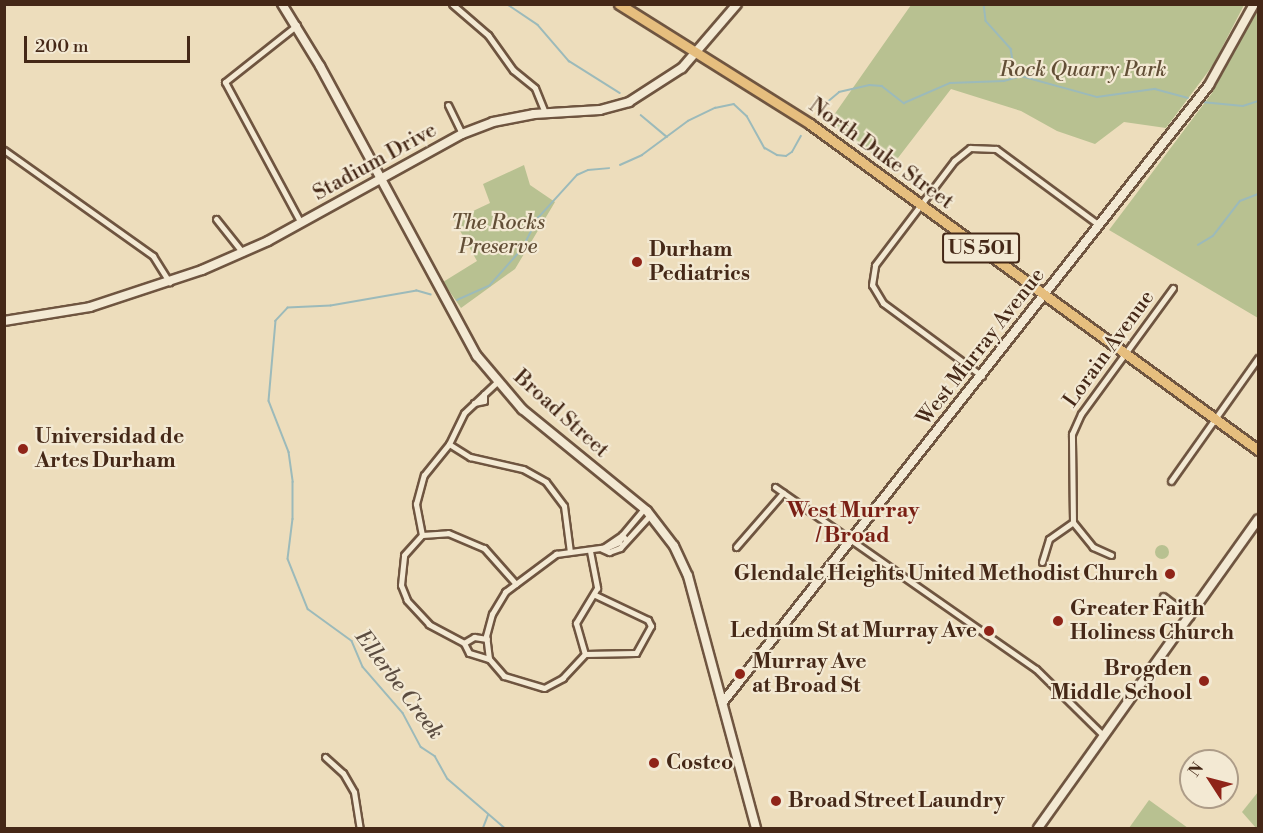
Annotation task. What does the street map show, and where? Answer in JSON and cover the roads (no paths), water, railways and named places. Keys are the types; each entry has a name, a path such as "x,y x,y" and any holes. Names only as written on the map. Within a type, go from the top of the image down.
{"highway":[{"name":"North Duke Street","path":"619,4 810,124 1258,450"}],"street":[{"name":"Broad Street","path":"282,4 297,25 435,283 497,382 545,430 647,512 684,566 756,828"},
{"path":"452,4 488,35 513,70 535,88 545,113"},
{"name":"Stadium Drive","path":"4,321 90,307 170,283 243,253 462,135 501,120 545,113 584,113 629,102 661,84 698,52 737,4"},
{"name":"West Murray Avenue","path":"723,702 853,542 1209,85 1254,4"},
{"path":"297,25 225,82 301,223"},
{"path":"448,105 462,135"},
{"path":"982,376 883,303 873,289 875,265 921,204 960,154 983,146 1005,154 1099,225"},
{"path":"4,150 153,256 170,283"},
{"path":"216,219 243,253"},
{"name":"Lorain Avenue","path":"1073,522 1070,491 1074,428 1173,288"},
{"path":"1171,481 1258,358"},
{"path":"422,535 416,504 418,487 427,470 449,444 461,417 497,382"},
{"path":"449,444 470,457 523,469 546,482 564,506 570,552"},
{"path":"775,487 1036,669 1104,736"},
{"path":"736,547 783,493"},
{"path":"602,549 609,552 618,546 647,512"},
{"path":"1038,828 1258,520"},
{"path":"1042,562 1049,539 1073,522 1088,542 1111,555"},
{"path":"516,584 498,560 479,545 441,532 422,535 404,555 402,590 429,624 464,643 469,653 489,660 509,680 544,688 562,678 585,654 636,653 651,626 626,608 595,595"},
{"path":"489,660 486,639 495,607 516,584 536,572 553,555 602,549 624,538"},
{"path":"585,654 577,616 595,595 597,583 590,551"},
{"path":"1163,596 1190,616"},
{"path":"464,643 474,637 486,639"},
{"path":"325,756 343,773 354,792 360,828"}],"waterway":[{"path":"507,4 538,25 569,61 620,93"},
{"path":"984,4 986,21 1011,49 1015,72 1021,76"},
{"name":"Ellerbe Creek","path":"819,109 839,92 869,85 882,86 904,103 950,83 1004,81 1021,76 1097,97 1155,89 1188,98"},
{"name":"Ellerbe Creek","path":"1202,102 1243,106 1258,101"},
{"name":"Ellerbe Creek","path":"620,165 642,155 688,121 715,108 734,104 747,116 765,148 777,155 786,156 792,152 801,136"},
{"path":"641,115 667,137"},
{"name":"Ellerbe Creek","path":"457,300 490,285 522,249 538,218 577,175 588,170 609,168"},
{"path":"1198,245 1213,236 1240,201 1258,194"},
{"name":"Ellerbe Creek","path":"431,295 417,291 331,306 288,308 276,321 269,401 289,452 293,482 293,519 288,559 308,609 352,641 363,667 403,713 421,747 435,756 448,779 505,828"},
{"path":"483,828 488,815"}],"place":[{"name":"Durham Pediatrics","path":"637,262"},
{"name":"Universidad de Artes Durham","path":"23,449"},
{"name":"Glendale Heights United Methodist Church","path":"1170,574"},
{"name":"Greater Faith Holiness Church","path":"1058,621"},
{"name":"Lednum St at Murray Ave","path":"989,631"},
{"name":"Murray Ave at Broad St","path":"740,674"},
{"name":"Brogden Middle School","path":"1204,681"},
{"name":"Costco","path":"654,763"},
{"name":"Broad Street Laundry","path":"776,801"}],"district":[{"name":"West Murray / Broad","path":"853,522"}],"park label":[{"name":"Rock Quarry Park","path":"1083,70"},
{"name":"The Rocks Preserve","path":"498,235"}]}
